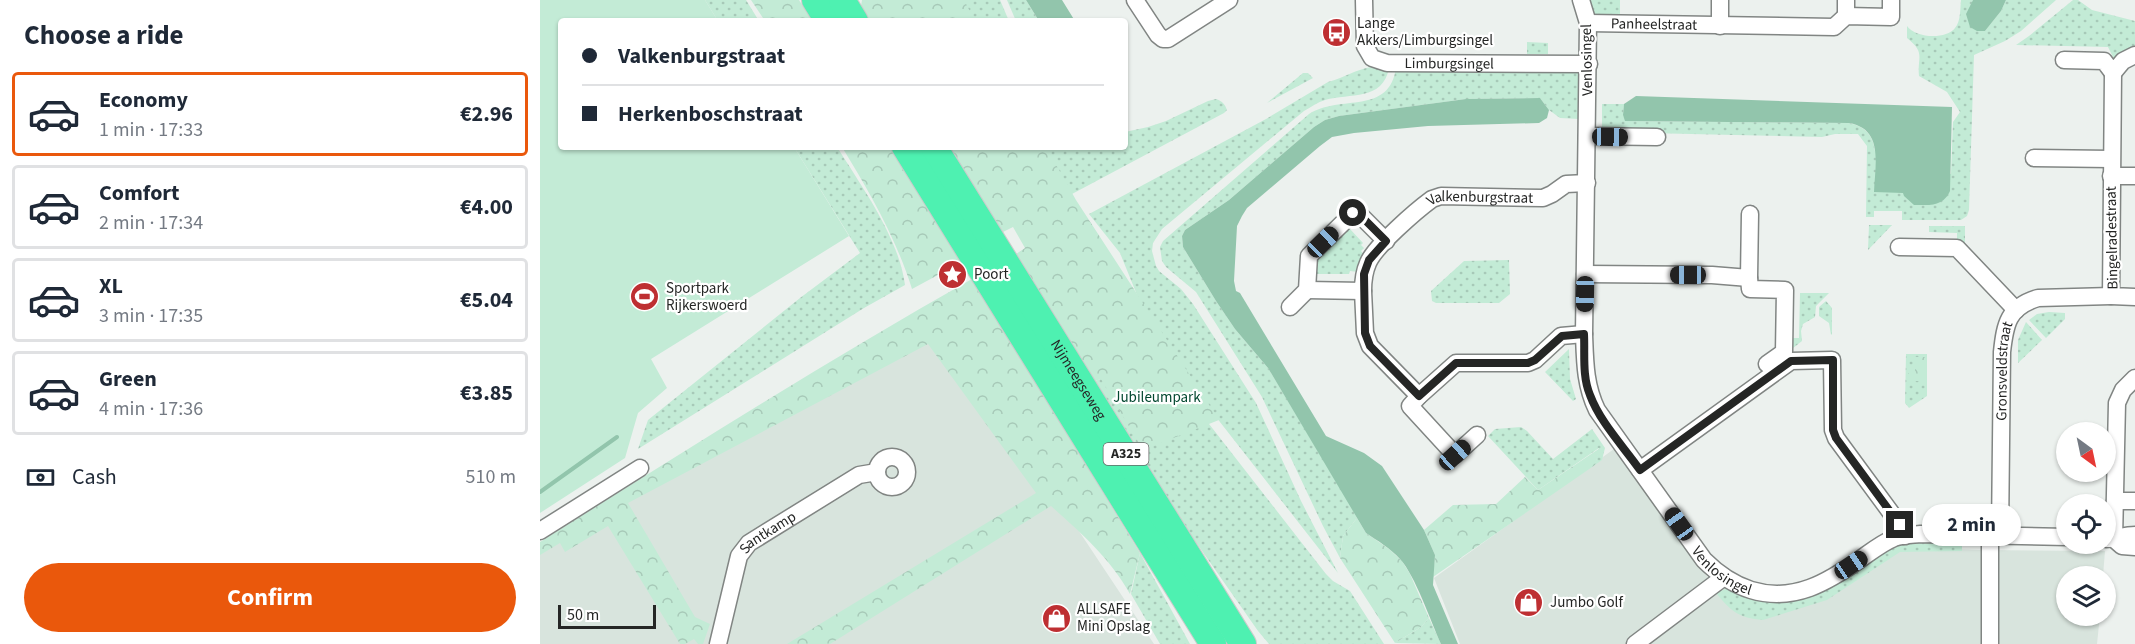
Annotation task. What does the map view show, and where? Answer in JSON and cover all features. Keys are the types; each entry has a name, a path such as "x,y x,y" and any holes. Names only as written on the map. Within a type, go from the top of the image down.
{"highway":[{"path":"815,0 826,18"},
{"path":"842,0 853,18"},
{"name":"Nijmeegseweg","path":"907,150 1209,640"},
{"name":"Nijmeegseweg","path":"936,150 1244,644"},
{"name":"A325","path":"1213,594 1231,609 1259,644"}],"street":[{"path":"1135,0 1163,39 1168,39 1229,0"},
{"name":"Limburgsingel","path":"1364,0 1365,46 1372,58 1388,63 1589,64"},
{"name":"Venlosingel","path":"1581,0 1588,24 1589,64 1584,334 1585,375 1589,394 1597,410 1704,560 1716,572 1735,584 1771,594 1796,593 1825,582 1883,543 1905,536 1921,534 2056,537"},
{"path":"1720,0 1720,26"},
{"name":"Panheelstraat","path":"1588,24 1834,27 1846,8 1891,16 1891,0"},
{"path":"2064,60 2104,61 2113,73 2123,61 2135,55"},
{"name":"Bingelradestraat","path":"2113,73 2111,296 2135,297"},
{"path":"1587,136 1658,137"},
{"path":"2034,158 2111,167 2135,176"},
{"name":"Valkenburgstraat","path":"1419,396 1370,346 1365,333 1363,291 1364,274 1369,260 1425,204 1441,196 1543,198 1566,184 1587,183"},
{"path":"1308,290 1309,256 1353,213 1358,213 1386,241"},
{"path":"1637,465 1784,352 1785,290 1750,289 1750,214"},
{"path":"1899,247 1957,248 2016,310"},
{"path":"1585,274 1712,275 1749,278"},
{"path":"1290,307 1308,290 1363,291"},
{"name":"Gronsveldstraat","path":"1990,644 2002,352 2006,324 2016,310 2030,300 2111,296"},
{"path":"1477,435 1455,455 1410,406 1456,363 1528,363 1535,360 1562,336 1584,334"},
{"path":"1637,465 1791,361 1833,360 1833,430 1836,438 1900,525 1905,536"},
{"path":"2115,494 2117,403 2123,390 2135,378"},
{"path":"540,531 640,468"},
{"name":"Santkamp","path":"718,644 739,556 748,543 859,475 877,472"},
{"path":"2116,501 2135,501"},
{"path":"2116,537 2135,535"},
{"path":"2116,542 2135,548"},
{"path":"1635,644 1724,578"}],"shaded area":[{"path":"1026,0 1062,0 1073,18 1037,18"},
{"path":"1973,0 2006,0 2001,11 1985,31 1977,31 1970,27 1966,14"},
{"path":"1636,96 1952,107 1950,191 1944,200 1925,205 1914,205 1903,193 1874,192 1876,160 1873,140 1860,127 1849,123 1625,121 1624,104"},
{"path":"1540,98 1549,110 1547,118 1539,123 1428,126 1332,137 1247,208 1237,226 1234,281 1236,291 1240,293 1326,436 1364,453 1382,466 1424,530 1435,555 1433,585 1458,644 1441,644 1406,566 1392,551 1366,533 1268,368 1235,329 1216,301 1183,247 1182,236 1185,230 1229,200 1325,120 1339,116 1466,99"},
{"path":"938,319 1154,644 540,644 540,551"},
{"path":"1614,449 1712,583 1765,604 1900,547 2105,554 2104,566 2056,566 2056,626 2099,626 2097,644 1460,644 1434,578"}],"green space":[{"name":"Sportpark Rijkerswoerd","path":"540,0 705,0 716,18 558,18 558,150 796,150 849,236 651,359 667,388 638,413 625,458 540,513"},
{"path":"705,0 746,0 757,18 716,18"},
{"path":"751,0 799,0 810,18 763,18"},
{"path":"862,0 964,0 973,18 868,18 861,6"},
{"path":"957,0 1000,0 1008,18 966,18"},
{"path":"1007,0 1026,0 1037,18 1015,18"},
{"path":"1588,0 1620,0 1620,22 1595,22"},
{"path":"1961,0 1973,0 1971,6 1985,31 2001,11 2006,0 2056,0 2021,31 1974,55 1969,210 1967,216 1961,220 1902,220 1902,211 1874,211 1874,217 1866,217 1867,146 1858,134 1835,134 1822,137 1602,132 1602,104 1624,104 1623,115 1626,121 1849,123 1860,126 1867,132 1875,151 1951,174 1953,122 1960,112 1947,92 1919,76 1919,52 1907,38 1907,26 1923,35 1938,36 1951,32 1958,22"},
{"path":"2073,0 2078,0 2092,10 2135,21 2135,46 2120,54 2115,61 2108,47 2016,45"},
{"path":"1527,42 1548,43 1548,54 1527,54"},
{"path":"1372,67 1389,68 1386,79 1380,86 1364,94 1325,100 1304,111 1162,229 1153,243 1152,251 1159,271 1181,289 1193,304 1256,403 1301,501 1338,573 1166,353 1148,322 1120,253 1089,214 1266,119 1328,82"},
{"path":"1396,67 1579,70 1579,119 1560,118 1549,110 1540,98 1466,99 1339,116 1325,120 1229,200 1185,230 1182,236 1183,247 1216,301 1235,329 1268,368 1357,518 1343,536 1340,558 1262,397 1196,292 1166,267 1162,261 1160,247 1163,241 1309,114 1321,108 1374,98 1384,92 1392,82"},
{"path":"1303,73 1308,73 1313,78 1267,103"},
{"path":"1216,99 1222,102 1227,110 1072,194 1036,150 1128,150 1128,131 1166,121"},
{"path":"796,150 839,150 887,231 901,267 905,285 864,308 638,449 648,420 860,253"},
{"path":"844,150 892,150 962,262 912,289 882,216"},
{"name":"Jubileumpark","path":"951,150 1048,150 1076,200 1219,420 1143,450 1101,379 1095,381 1016,254 1025,248 1013,227 1003,232"},
{"path":"1355,222 1350,229 1363,243 1361,245 1364,248 1361,251 1365,256 1359,272 1313,274 1313,259"},
{"path":"1869,225 1892,225 1868,250"},
{"path":"1929,226 1965,226 1965,251 1957,243 1957,233 1929,232"},
{"path":"1509,260 1510,294 1499,303 1436,303 1432,301 1431,291 1464,261"},
{"path":"972,279 1140,553 1130,594 1104,557 1051,506 830,644 787,644 1036,493 928,344 628,503 695,617 710,624 703,644 698,644 694,639 680,644 608,526 565,552 560,543 540,555 540,542 808,375"},
{"path":"1800,293 1829,293 1816,306 1815,317 1803,324 1802,341 1788,352 1789,338 1799,338"},
{"path":"1826,301 1832,308 1831,335 1829,323 1819,316 1819,307"},
{"path":"2065,313 2065,319 2046,338 2029,320 2037,314"},
{"path":"2026,322 2042,340 2018,363 2018,340"},
{"path":"1569,349 1570,379 1576,399 1573,401 1545,372"},
{"path":"1906,354 1927,354 1927,396 1909,408 1905,403"},
{"path":"1915,357 1925,357 1925,379 1923,381 1908,381 1908,373 1915,373"},
{"path":"1167,370 1326,574 1350,591 1384,644 1269,644 1258,631 1193,538 1095,381 1121,371"},
{"path":"1521,427 1553,459 1592,429 1605,448 1602,460 1595,465 1599,448 1538,490 1488,436 1495,429"},
{"path":"1600,448 1595,465 1433,577 1435,555 1424,530 1453,505 1496,504 1525,477 1538,490"},
{"path":"1357,518 1366,533 1402,561 1429,618 1421,627 1395,643 1340,558 1343,536"},
{"path":"1962,541 1962,551 1900,552 1827,600 1763,620 1741,615 1726,605 1716,593 1728,588 1768,599 1905,542"},
{"path":"1140,553 1190,644 1160,644 1131,594"},
{"path":"1429,618 1441,644 1395,643 1421,627"}],"waterway":[{"path":"540,492 617,437"}],"place":[{"name":"Lange Akkers/Limburgsingel","path":"1336,32"},
{"name":"Poort","path":"953,274"},
{"name":"Sportpark Rijkerswoerd","path":"645,297"},
{"name":"Jumbo Golf","path":"1529,602"},
{"name":"ALLSAFE Mini Opslag","path":"1056,618"}],"route":[{"path":"1353,213 1358,213 1386,241 1369,260 1364,274 1365,333 1370,346 1419,396 1456,363 1528,363 1535,360 1562,336 1584,334 1585,375 1589,394 1597,410 1640,470 1791,361 1833,360 1833,430 1836,438 1900,525"}]}
